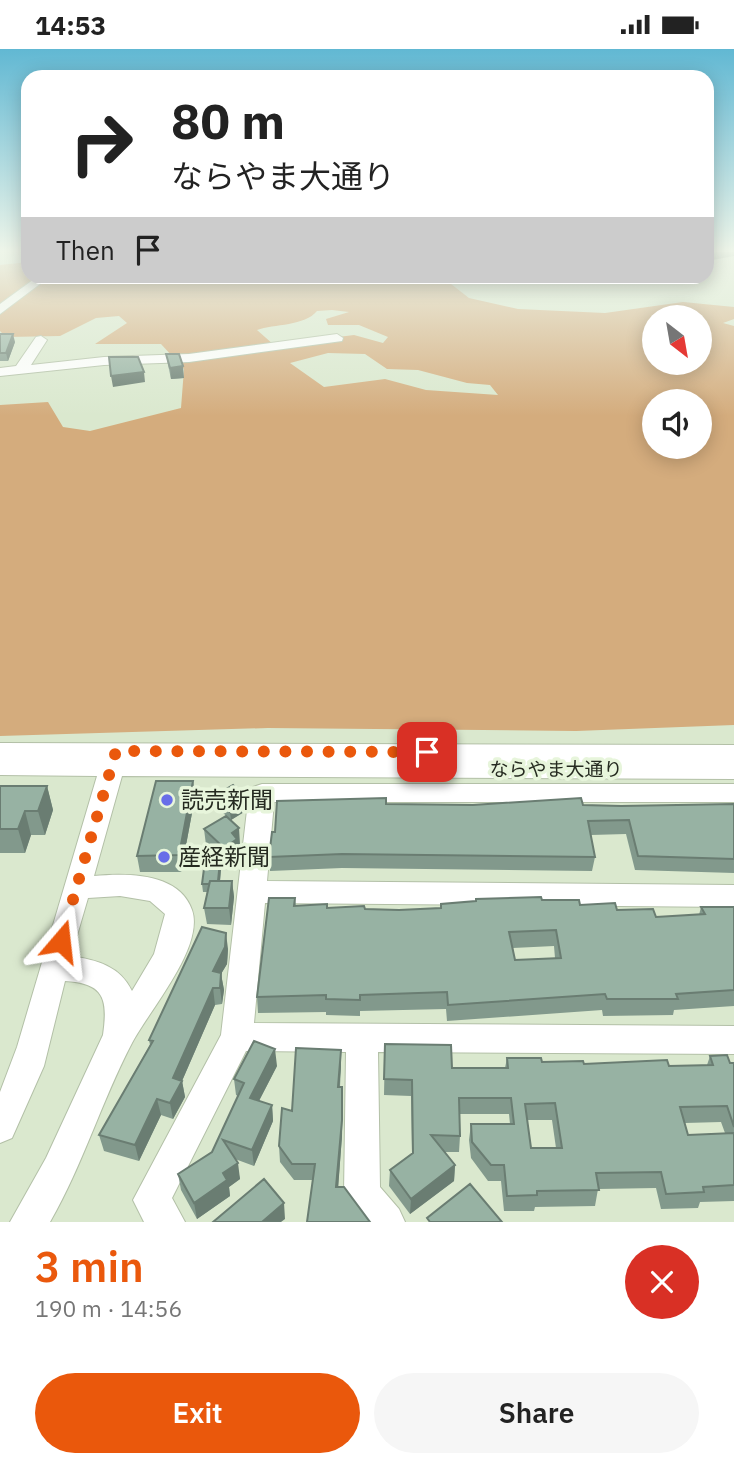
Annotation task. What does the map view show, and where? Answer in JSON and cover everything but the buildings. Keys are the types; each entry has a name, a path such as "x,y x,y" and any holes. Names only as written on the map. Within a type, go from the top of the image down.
{"street":[{"path":"0,372 189,358 337,338"},
{"path":"21,369 41,339"},
{"name":"ならやま大通り","path":"0,751 114,759 734,770"},
{"name":"ならやま大通り","path":"0,767 114,759 734,753"},
{"path":"0,1126 15,1100 36,1046 53,968 114,759"},
{"path":"166,1222 152,1200 237,1037 262,793 734,793"},
{"path":"29,1222 59,1171 119,1035 145,999 177,934 179,912 169,897 145,887 77,888"},
{"path":"251,892 734,896"},
{"path":"53,968 81,968 112,983 123,1004 119,1035"},
{"path":"237,1037 734,1040"},
{"path":"362,1038 362,1194 386,1222"}],"shaded area":[{"path":"0,307 508,307 605,313 642,308 642,375 712,375 712,307 734,307 734,319 723,323 734,326 734,725 576,731 268,728 0,736 0,405 48,402 63,427 90,431 181,408 184,369 161,344 95,344 127,323 119,316 96,318 60,336 6,337 0,331","holes":["317,311 349,312 326,319 328,325 359,325 388,337 383,343 354,335 274,345 257,330 297,322","328,353 365,354 387,369 418,370 467,383 490,385 498,395 426,390 385,379 324,387 290,363"]}],"place":[{"name":"読売新聞","path":"167,800"},
{"name":"産経新聞","path":"164,857"}],"route":[{"path":"61,941 116,751 427,752"}]}
